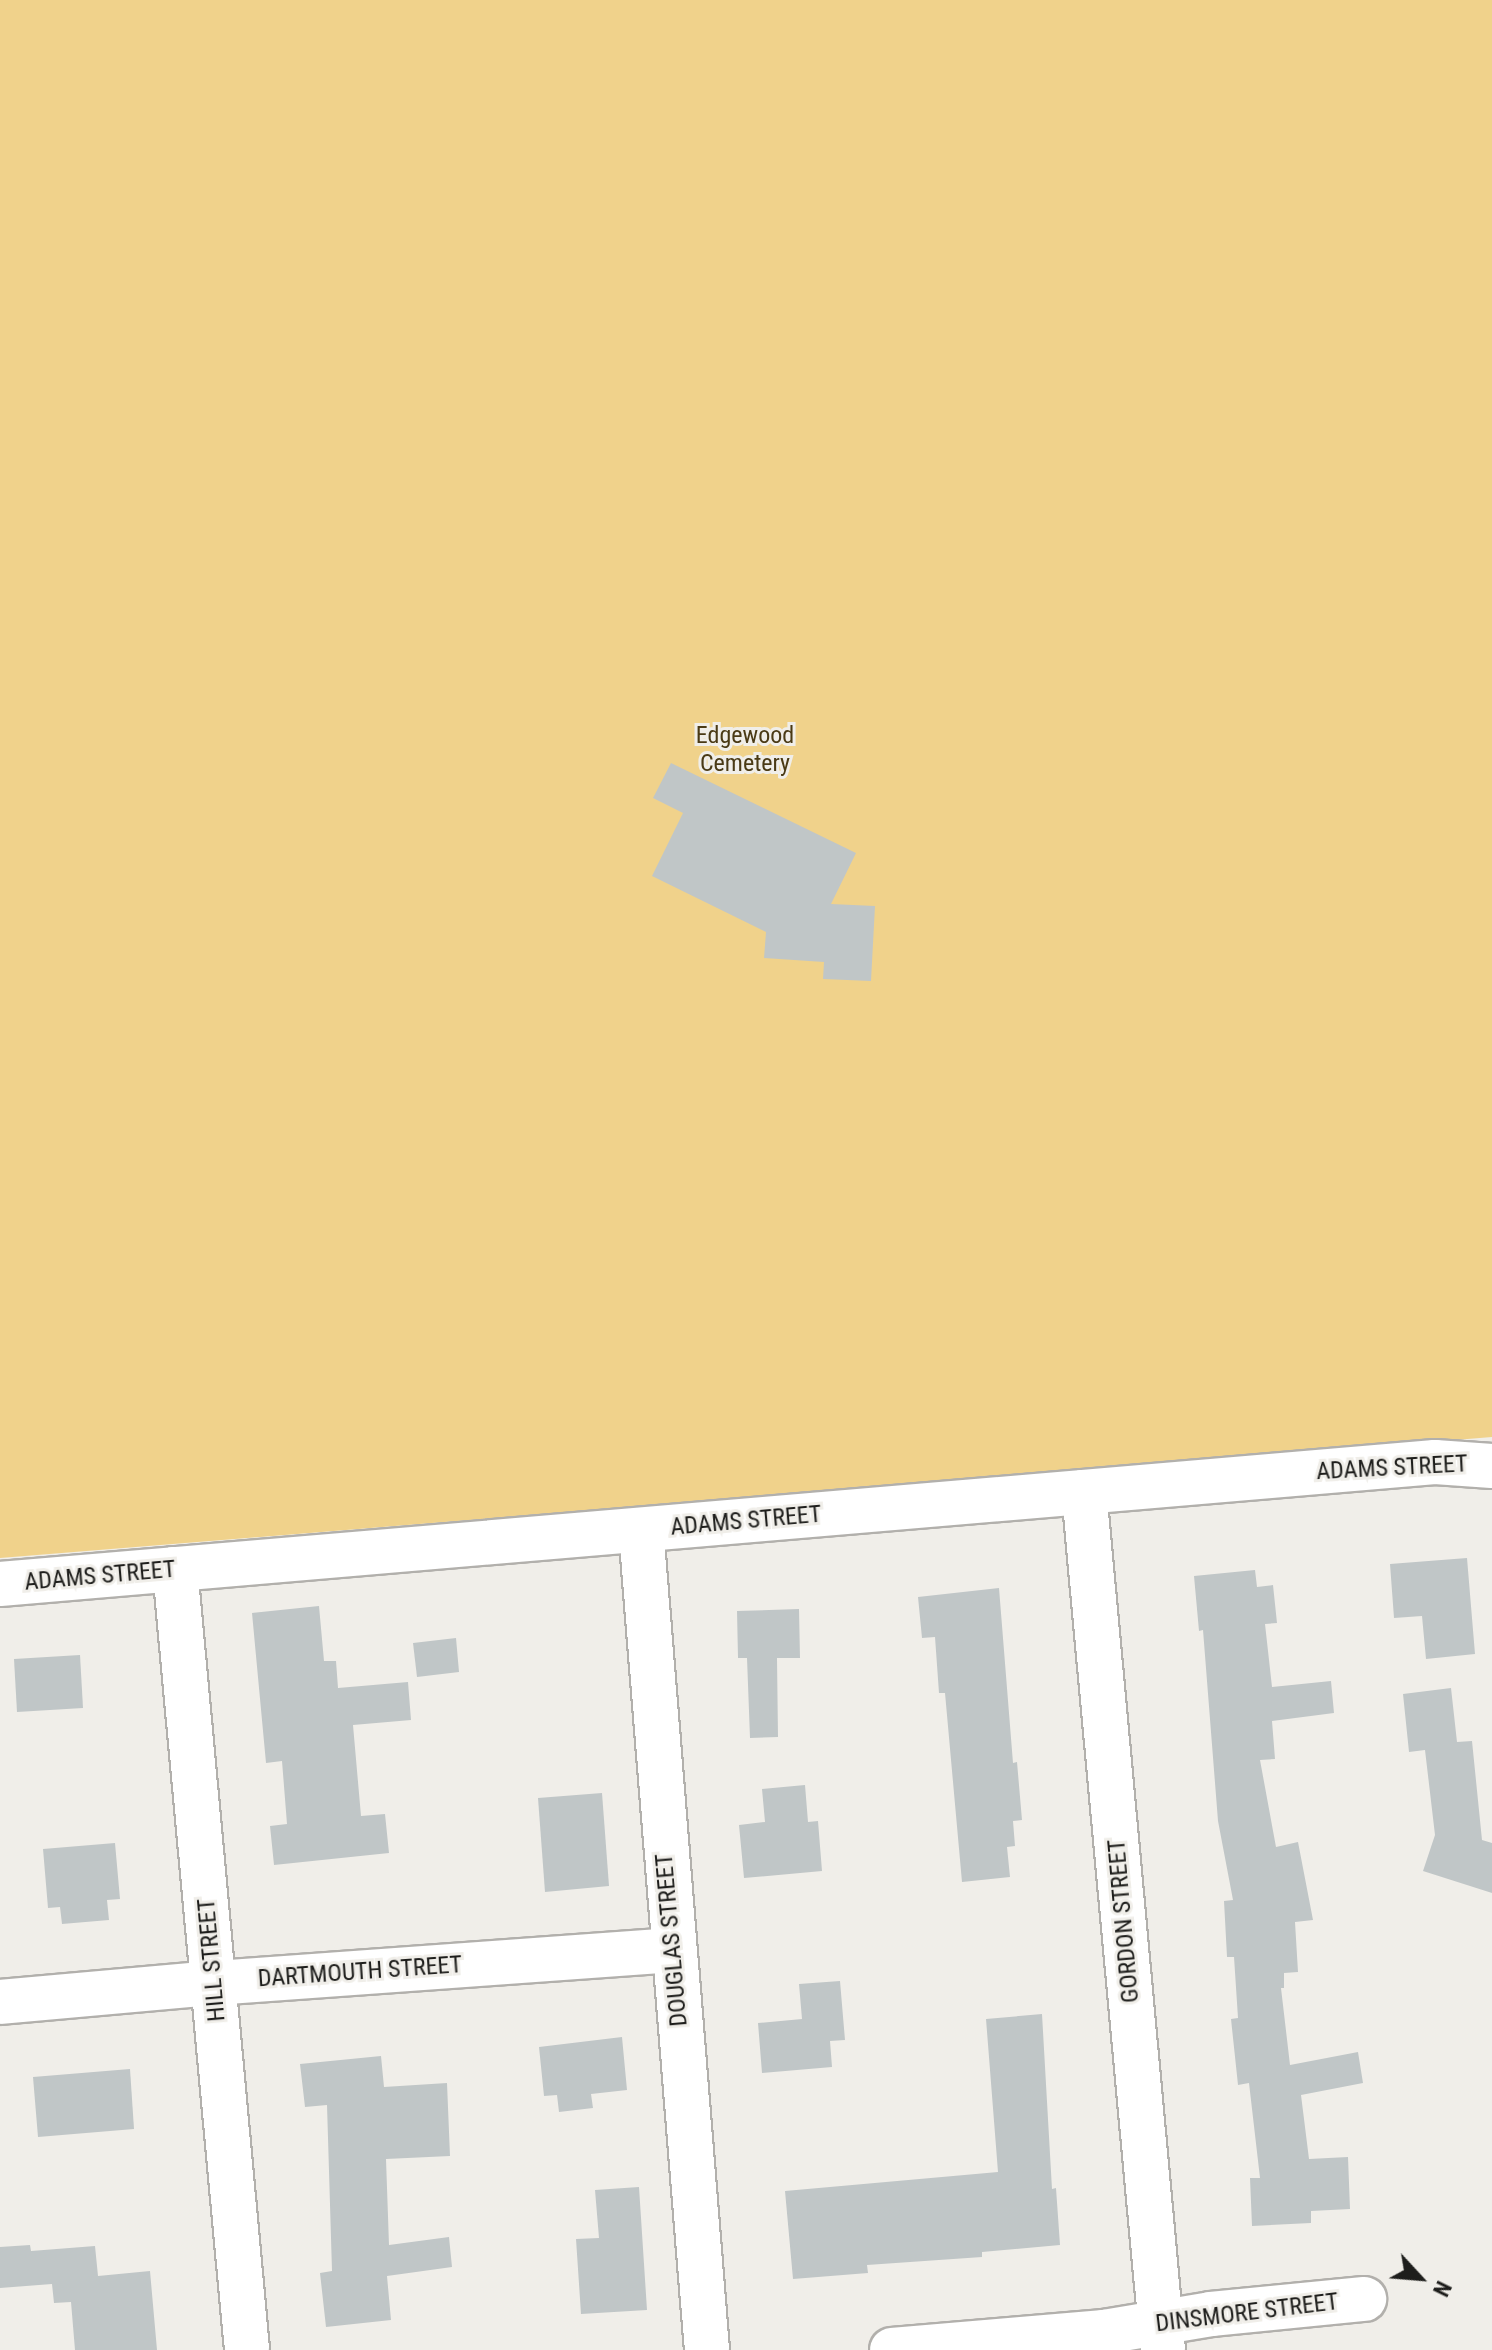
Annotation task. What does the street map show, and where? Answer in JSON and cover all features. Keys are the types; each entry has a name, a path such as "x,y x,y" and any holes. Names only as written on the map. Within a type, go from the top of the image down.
{"street":[{"name":"ADAMS STREET","path":"0,1584 1435,1462 1492,1466"},
{"name":"GORDON STREET","path":"1084,1492 1162,2336"},
{"name":"DOUGLAS STREET","path":"641,1530 707,2350"},
{"name":"HILL STREET","path":"175,1569 247,2350"},
{"name":"DARTMOUTH STREET","path":"0,2002 214,1983 673,1950"},
{"name":"DINSMORE STREET","path":"892,2350 1104,2332 1162,2336 1364,2299"}],"green space":[{"name":"Edgewood Cemetery","path":"0,0 1492,0 1492,1437 0,1558"}],"building":[{"path":"671,763 856,853 831,904 875,906 871,981 823,979 824,962 764,958 766,932 652,876 683,813 653,798"},
{"path":"1467,1558 1475,1654 1426,1659 1422,1616 1394,1618 1390,1564"},
{"path":"1255,1570 1257,1587 1273,1585 1277,1623 1265,1624 1272,1687 1331,1681 1334,1713 1272,1721 1275,1759 1260,1760 1276,1847 1298,1842 1313,1920 1295,1922 1298,1972 1284,1973 1284,1988 1281,1988 1290,2065 1358,2052 1363,2083 1301,2095 1309,2159 1348,2157 1350,2209 1311,2211 1311,2223 1252,2226 1250,2178 1260,2178 1249,2083 1238,2085 1231,2019 1238,2018 1234,1957 1227,1957 1224,1901 1233,1900 1218,1821 1203,1630 1199,1631 1194,1576"},
{"path":"999,1588 1013,1763 1017,1762 1022,1820 1013,1821 1015,1846 1007,1847 1010,1877 962,1882 945,1693 939,1693 935,1637 922,1638 918,1597"},
{"path":"319,1606 324,1661 336,1661 338,1688 408,1682 411,1720 353,1725 361,1816 385,1814 389,1853 274,1865 270,1826 287,1824 282,1761 266,1763 252,1613"},
{"path":"799,1609 800,1658 777,1658 778,1737 750,1738 747,1658 738,1658 737,1611"},
{"path":"456,1638 459,1672 417,1677 413,1643"},
{"path":"80,1655 83,1708 17,1712 14,1659"},
{"path":"1451,1688 1457,1742 1472,1741 1482,1840 1492,1843 1492,1893 1423,1871 1435,1835 1425,1750 1409,1752 1403,1694"},
{"path":"805,1785 808,1822 818,1821 822,1871 744,1878 739,1825 765,1822 762,1789"},
{"path":"602,1793 609,1886 545,1892 538,1798"},
{"path":"115,1843 120,1899 107,1900 109,1920 62,1924 60,1907 48,1908 43,1849"},
{"path":"840,1981 845,2040 830,2041 832,2067 762,2073 758,2023 802,2019 799,1984"},
{"path":"1042,2014 1052,2189 1056,2188 1060,2245 982,2252 982,2257 867,2265 868,2273 793,2279 785,2191 998,2172 986,2019"},
{"path":"622,2037 627,2090 591,2094 593,2108 559,2112 557,2095 544,2096 539,2047"},
{"path":"381,2056 384,2087 447,2083 450,2156 386,2159 389,2245 449,2237 452,2267 387,2276 391,2320 326,2327 320,2273 332,2271 327,2105 305,2107 300,2064"},
{"path":"130,2069 134,2129 38,2137 33,2077"},
{"path":"639,2187 647,2310 581,2314 576,2239 599,2238 595,2190"},
{"path":"30,2245 31,2251 95,2246 98,2276 150,2271 157,2350 75,2350 71,2302 54,2303 52,2284 0,2288 0,2247"}]}
